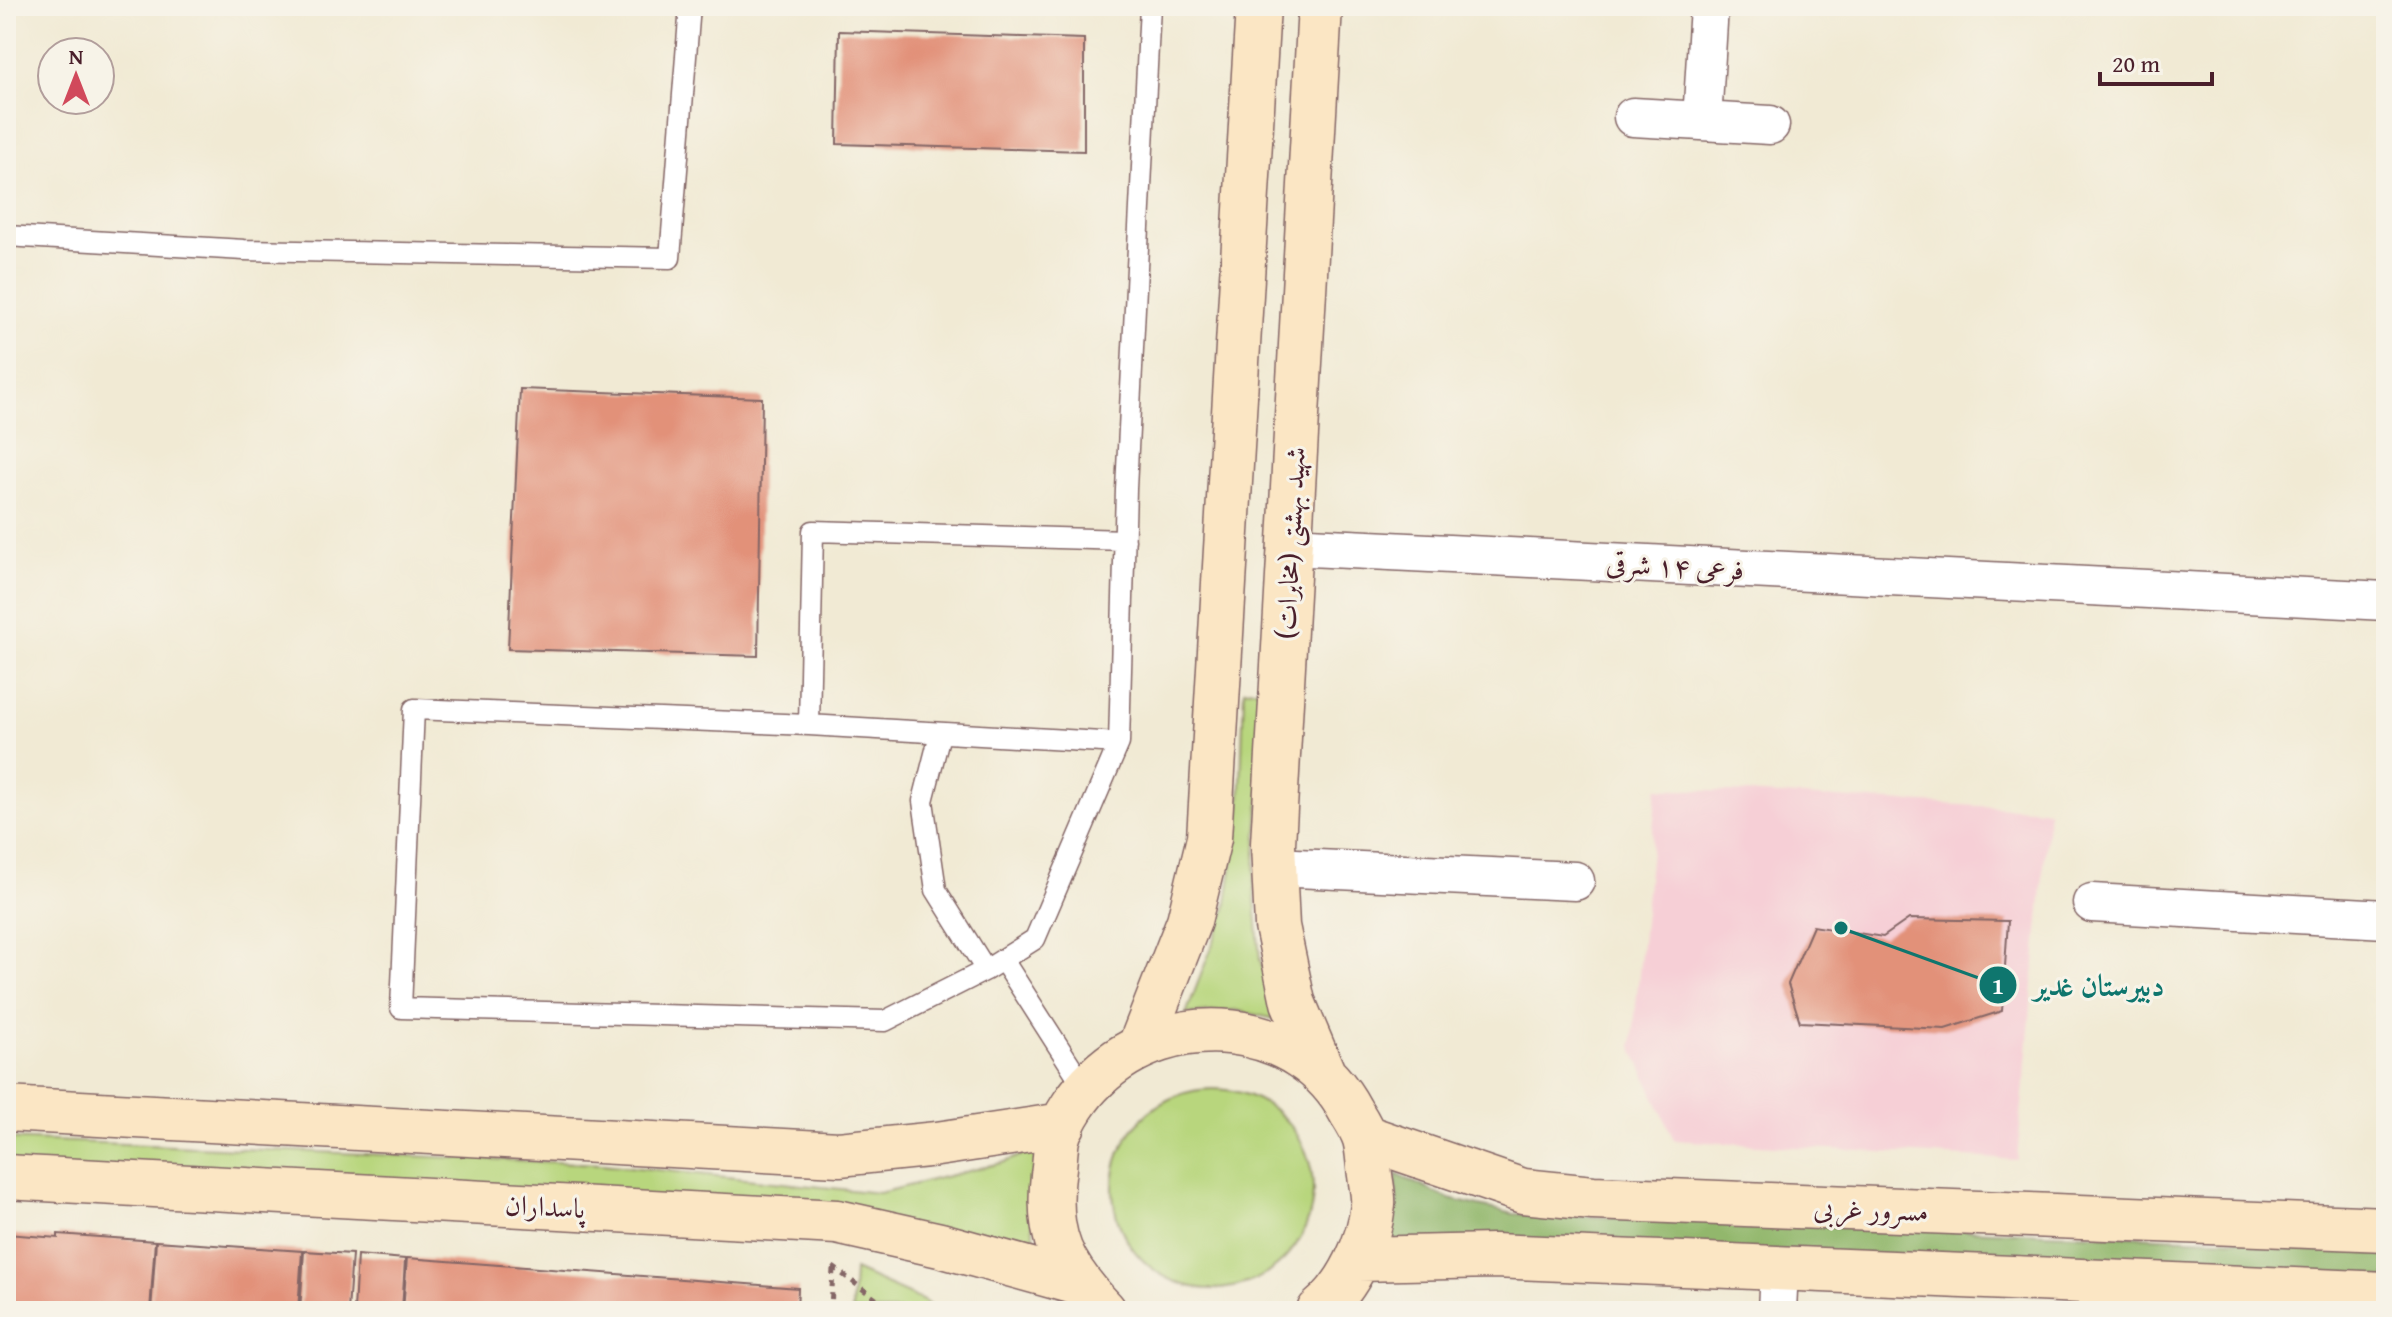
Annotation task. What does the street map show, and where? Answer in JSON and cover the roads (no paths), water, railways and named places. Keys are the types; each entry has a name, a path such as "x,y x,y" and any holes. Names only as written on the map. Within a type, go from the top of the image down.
{"main road":[{"path":"1140,1046 1189,921 1209,838 1258,6"},
{"name":"شهید بهشتی (مخابرات)","path":"1320,6 1273,844 1277,926 1293,1002 1323,1073"},
{"path":"1091,1297 1058,1245 1050,1208 1057,1139 1085,1088 1111,1063 1140,1046 1186,1031 1253,1034 1287,1048 1323,1073 1343,1096 1365,1137 1373,1204 1359,1259 1328,1304 1319,1311"},
{"path":"6,1109 839,1154 937,1144 1063,1125"},
{"name":"مسرور غربی","path":"1365,1137 1523,1191 1593,1198 2386,1229"},
{"name":"پاسداران","path":"6,1177 837,1222 940,1245 1091,1297"},
{"path":"1359,1259 1494,1256 2386,1294"}],"street":[{"path":"1702,121 1709,6"},
{"path":"1633,117 1770,125"},
{"name":"فرعی ۱۴ شرقی","path":"1289,546 2386,601"},
{"path":"1274,867 1575,881"},
{"path":"2092,903 2386,919"},
{"path":"1777,1311 1779,1268"}],"lane":[{"path":"6,236 244,250 670,258 690,6"},
{"path":"1119,743 809,725 414,709 401,1008 885,1021 994,965 1035,939 1119,743 1125,540 1150,6"},
{"path":"809,725 813,531 1125,540"},
{"path":"940,734 923,801 936,890 1085,1088"}],"place":[{"name":"دبیرستان غدیر","path":"1841,928"}]}
